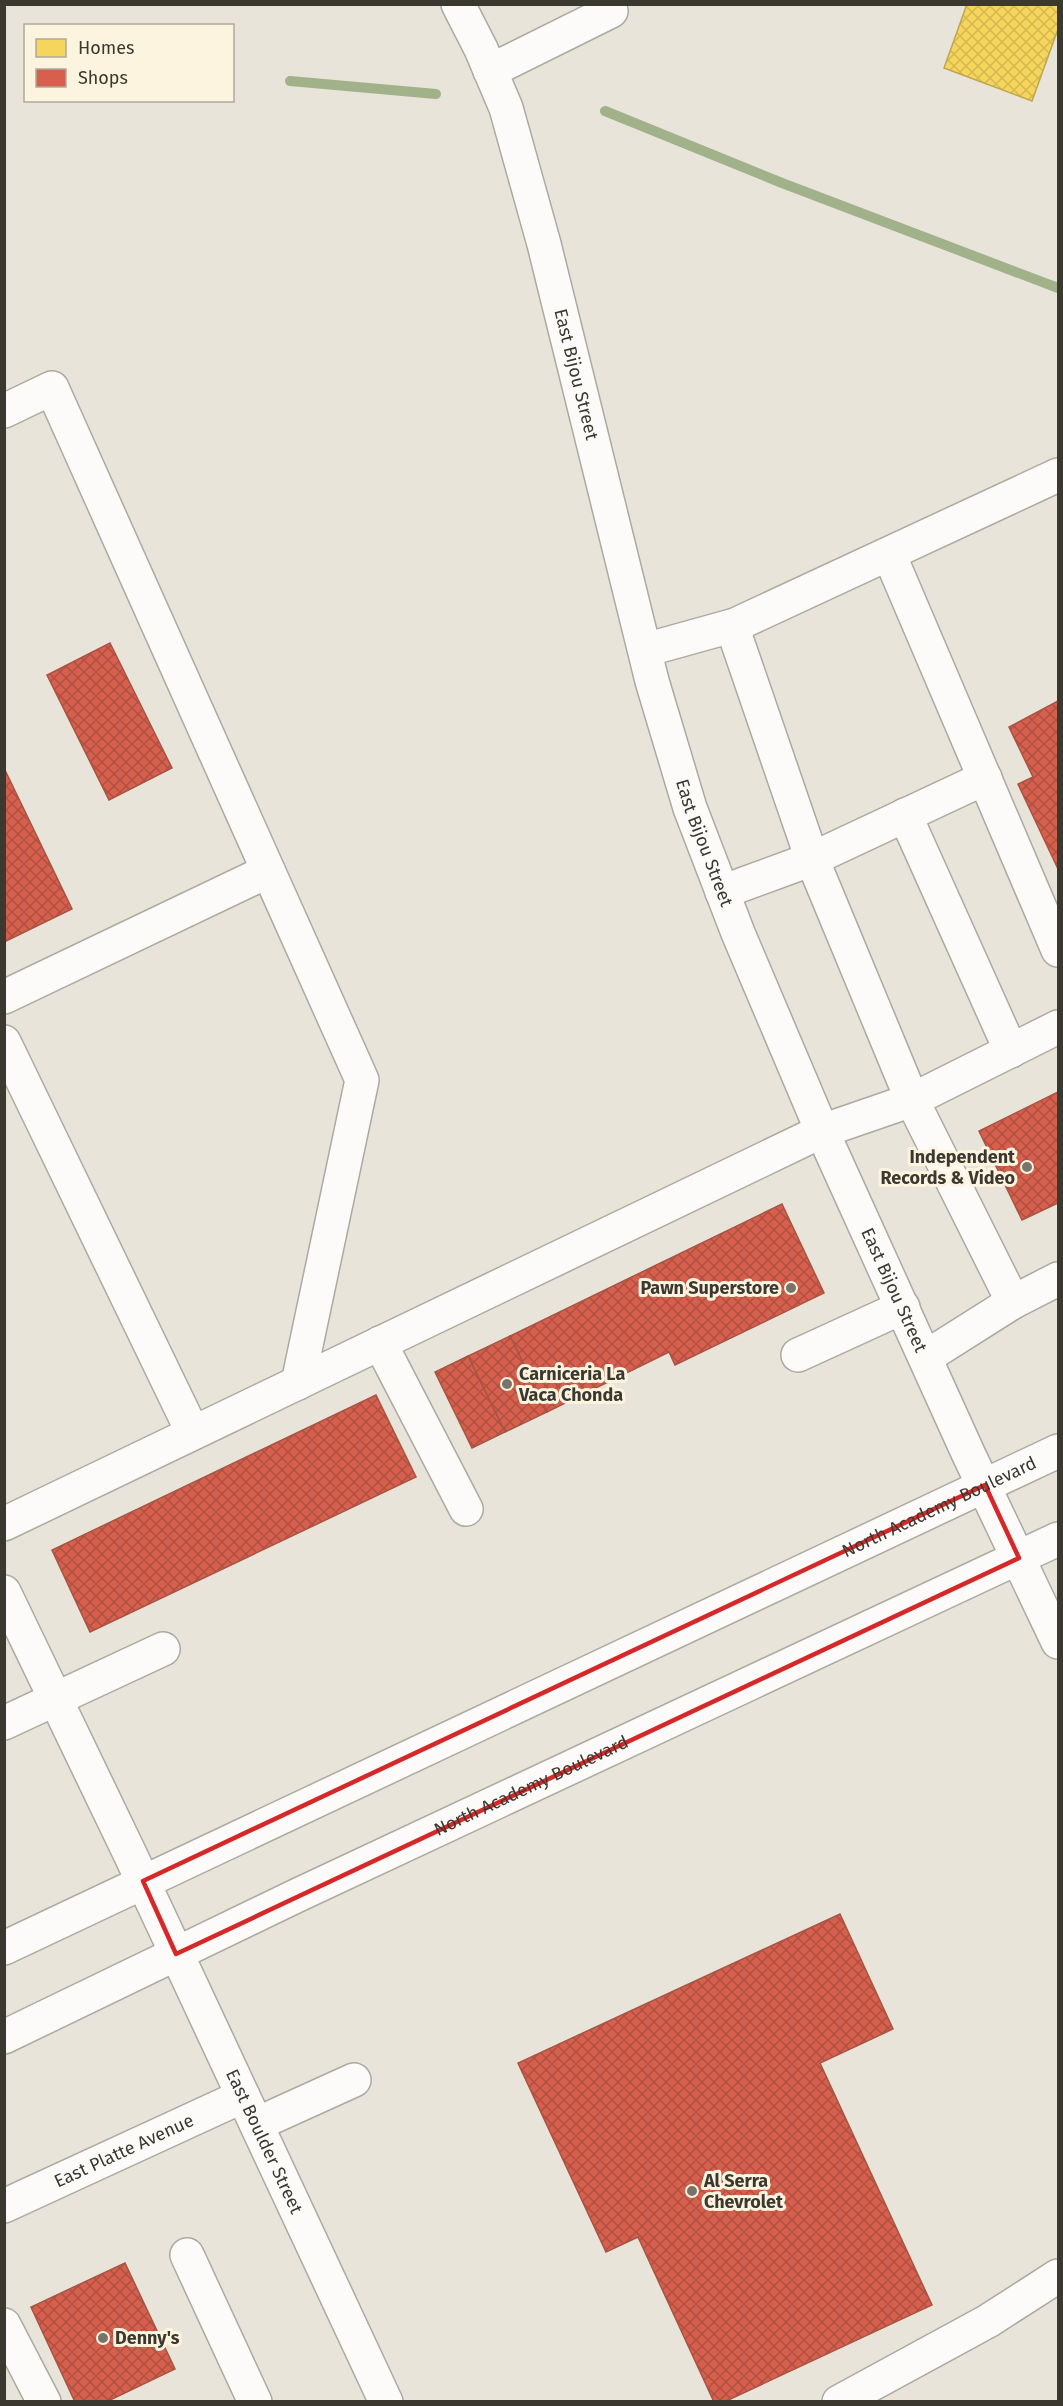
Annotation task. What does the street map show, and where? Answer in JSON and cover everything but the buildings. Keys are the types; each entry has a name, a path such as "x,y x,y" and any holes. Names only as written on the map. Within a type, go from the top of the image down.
{"main road":[{"name":"East Bijou Street","path":"458,4 474,34 506,108 544,244 645,650 690,808 722,892 822,1131 1059,1642"},
{"path":"490,71 611,11"},
{"path":"4,411 52,388 362,1080 298,1383"},
{"path":"645,650 732,626 1059,475"},
{"path":"889,554 1059,950"},
{"path":"732,626 812,859 912,1100 1013,1302"},
{"path":"722,892 812,859 985,778"},
{"path":"905,815 1011,1051"},
{"path":"4,997 268,871"},
{"path":"4,1524 822,1131 912,1100 1059,1027"},
{"path":"4,1042 193,1433"},
{"path":"926,1357 1013,1302 1059,1279"},
{"path":"798,1355 903,1306"},
{"path":"381,1343 466,1509"},
{"name":"North Academy Boulevard","path":"4,1948 1059,1451"},
{"name":"North Academy Boulevard","path":"4,2037 309,1890 1059,1539"},
{"name":"East Boulder Street","path":"4,1592 143,1881 386,2402"},
{"path":"4,1723 163,1649"},
{"name":"East Platte Avenue","path":"4,2206 250,2110 354,2080"},
{"path":"187,2254 255,2402"},
{"path":"839,2402 988,2321 1059,2276"},
{"path":"9,2345 44,2402"}],"highlighted area":[{"path":"985,1485 1019,1558 176,1954 143,1881"}],"waterway":[{"path":"290,81 436,94"},
{"path":"605,111 782,183 1058,288"}],"place":[{"name":"Independent Records & Video","path":"1027,1167"},
{"name":"Pawn Superstore","path":"791,1288"},
{"name":"Carniceria La Vaca Chonda","path":"507,1384"},
{"name":"Al Serra Chevrolet","path":"692,2191"},
{"name":"Denny's","path":"103,2338"}]}
